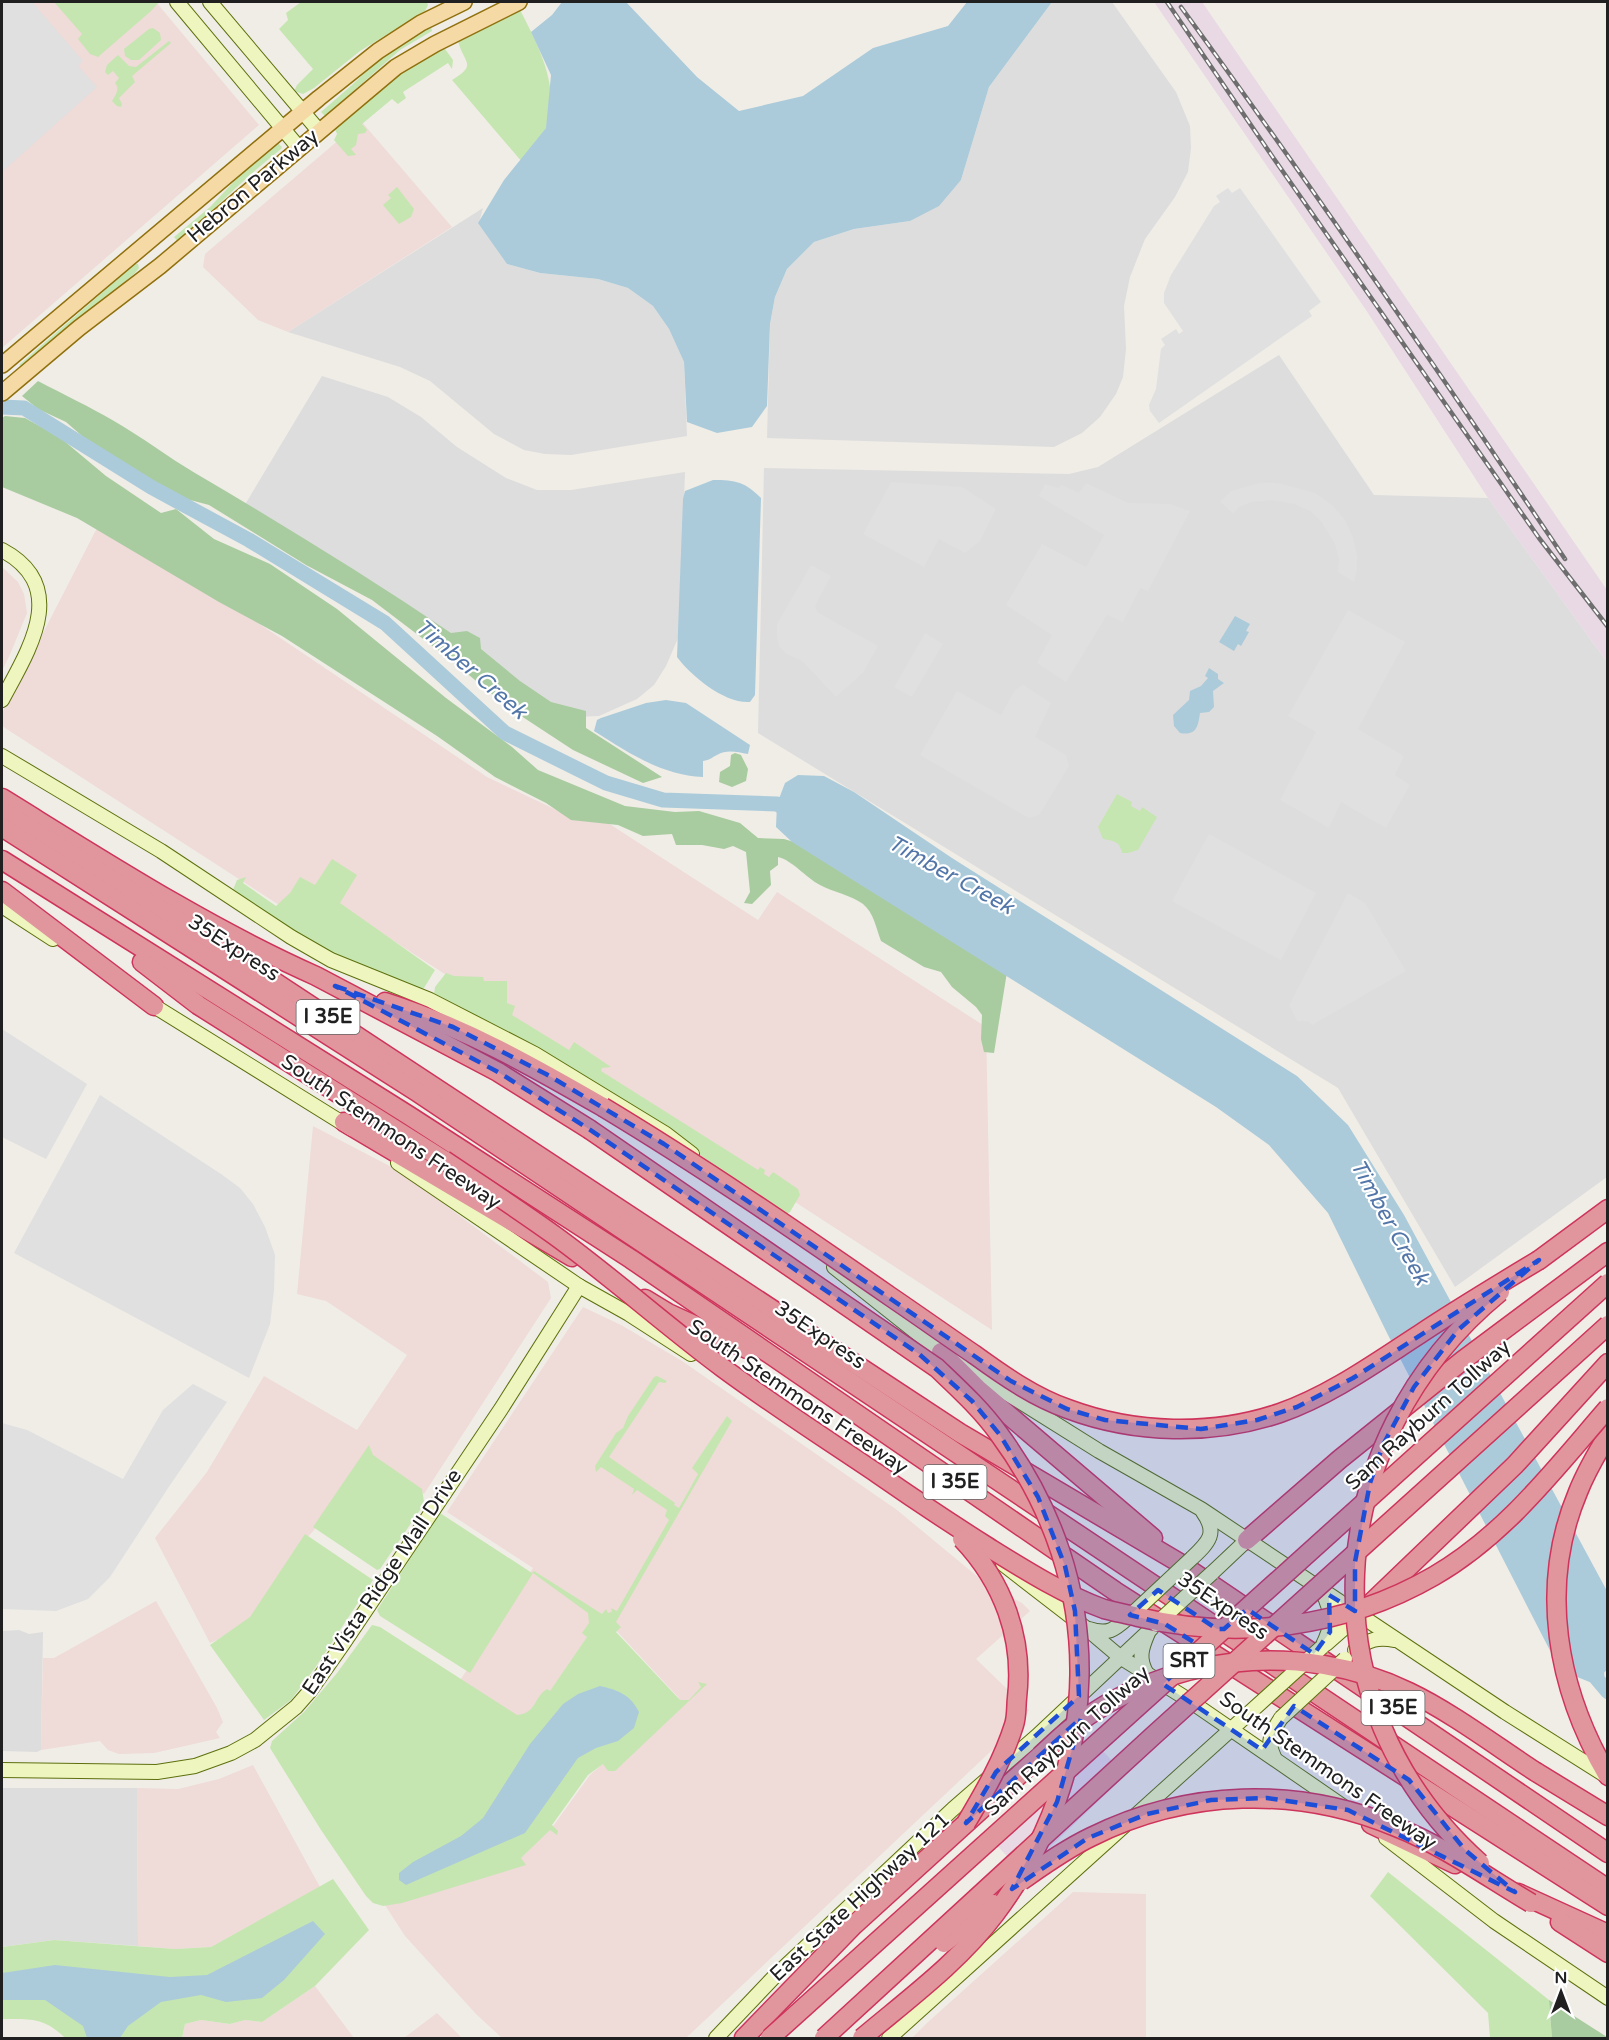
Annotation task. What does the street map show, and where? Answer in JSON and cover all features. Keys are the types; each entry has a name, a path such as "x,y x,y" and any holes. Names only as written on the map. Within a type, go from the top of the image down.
{"highway":[{"path":"2,798 159,896 498,1072 589,1129 937,1368 979,1409 1011,1452 1048,1519 1065,1566 1076,1611 1080,1681 1070,1757 1058,1802 1041,1839 1022,1874 994,1916 964,1949 862,2038"},
{"name":"I 35E","path":"2,811 249,965 960,1433 1185,1560 1608,1853"},
{"name":"35Express","path":"2,827 417,1092 1608,1889"},
{"path":"2,840 104,900 125,907"},
{"path":"2,862 79,923 150,967 198,1005 444,1160 553,1234 724,1368 945,1521 1026,1571 1063,1591 1106,1609 1169,1624 1206,1629 1246,1629 1298,1625 1347,1614 1393,1596 1433,1577 1470,1553 1503,1526 1608,1408"},
{"name":"South Stemmons Freeway","path":"2,862 408,1114 631,1259 1116,1592 1608,1906"},
{"path":"2,891 154,1006"},
{"path":"335,986 416,1012 507,1052 664,1144 837,1259 1011,1381 1067,1409 1126,1425 1201,1429 1257,1420 1297,1407 1353,1378 1478,1295 1539,1260"},
{"path":"344,1122 668,1313 795,1372"},
{"path":"1531,1904 1496,1878 1465,1850 1436,1818 1413,1786 1393,1752 1377,1715 1361,1659 1354,1600 1355,1562 1360,1522 1376,1464 1398,1414 1414,1387 1458,1330 1485,1305 1539,1260 1608,1209"},
{"path":"1247,1540 1340,1459 1462,1361 1608,1252"},
{"name":"Sam Rayburn Tollway","path":"770,2038 1608,1283"},
{"name":"SRT","path":"824,2038 1154,1735 1608,1325"},
{"path":"941,1352 978,1389 1131,1518 1185,1560"},
{"path":"1359,1615 1515,1465 1608,1363"},
{"path":"1608,1435 1578,1492 1568,1521 1561,1549 1556,1606 1558,1636 1570,1693 1588,1740 1608,1776"},
{"path":"945,1521 979,1556 996,1582 1008,1609 1016,1646 1019,1680 1015,1722 995,1773 966,1823"},
{"path":"744,2038 854,1925 1070,1729 1104,1706 1143,1686 1178,1673 1233,1662 1258,1660 1322,1664 1372,1677 1410,1692 1608,1816"},
{"path":"824,2038 1054,1858 1114,1826 1147,1814 1211,1800 1267,1798 1294,1800 1354,1812 1398,1827 1430,1843 1608,1953"},
{"path":"1456,1810 1476,1830 1552,1885 1607,1929"},
{"path":"1357,1816 1402,1840 1607,1929"}],"main road":[{"path":"177,2 299,148"},
{"path":"210,2 320,131"},
{"name":"Hebron Parkway","path":"4,363 378,51 421,23 464,2"},
{"name":"Hebron Parkway","path":"2,393 160,266 400,65 451,35 519,2"},
{"path":"440,14 451,35"},
{"path":"2,550 32,578 38,593 40,608 32,644 2,700"},
{"path":"2,756 161,851 291,937 331,960 430,1000 535,1054 666,1134 941,1352 1099,1451 1201,1509 1397,1641 1608,1776"},
{"name":"South Stemmons Freeway","path":"2,906 154,1006 344,1122 387,1156 579,1286 675,1342 739,1387 960,1530 1120,1657 1274,1757 1357,1816 1494,1921 1608,1998"},
{"name":"East Vista Ridge Mall Drive","path":"2,1770 157,1772 195,1766 231,1753 250,1743 290,1712 310,1691 343,1644 501,1409 579,1286"},
{"path":"1087,1629 1100,1633 1109,1632 1131,1615 1185,1560 1206,1545 1211,1529 1210,1522 1201,1509"},
{"name":"East State Highway 121","path":"716,2038 776,1975 953,1809 1037,1736 1247,1540"},
{"path":"1322,1590 1332,1623 1322,1647"},
{"path":"889,2038 1359,1615"},
{"path":"1087,1629 1098,1644 1103,1659 1101,1670 1092,1683"},
{"path":"1147,1674 1141,1664 1142,1646 1150,1630"},
{"path":"1274,1757 1269,1744 1270,1736 1281,1718 1345,1659 1371,1639 1382,1638 1397,1641"}],"highlighted area":[{"path":"335,986 453,1027 546,1074 664,1144 1011,1381 1067,1409 1105,1420 1201,1429 1257,1420 1297,1407 1353,1378 1539,1260 1458,1330 1414,1387 1383,1445 1370,1483 1355,1562 1355,1611 1329,1595 1330,1632 1314,1654 1247,1609 1224,1629 1217,1629 1158,1590 1130,1615 1165,1624 1203,1648 1163,1684 1262,1750 1294,1706 1409,1780 1465,1850 1515,1892 1348,1810 1267,1798 1211,1800 1147,1814 1088,1838 1012,1889 1057,1802 1081,1718 966,1823 996,1772 1079,1696 1075,1611 1065,1566 1038,1497 1000,1435 972,1401 919,1354 589,1129 498,1072"}],"shaded area":[{"path":"2,2 156,2 259,125 2,348"},
{"path":"2,2 32,2 83,61 78,66 97,87 2,172"},
{"path":"1052,2 1112,2 1176,92 1190,126 1191,148 1188,172 1175,197 1145,239 1130,277 1124,306 1126,349 1123,377 1116,394 1100,417 1082,433 1054,447 767,438 770,324 775,297 787,269 814,242 854,229 910,221 961,180 989,87"},
{"path":"1154,2 1202,2 1607,590 1607,662 1488,498 1366,310"},
{"path":"361,121 452,227 288,332 258,320 203,267 205,254"},
{"path":"1228,188 1232,193 1240,188 1321,302 1309,311 1312,316 1159,423 1150,411 1149,405 1156,389 1161,349 1165,345 1161,339 1176,329 1179,334 1183,331 1164,303 1164,293 1171,275 1214,206 1220,202 1216,196"},
{"path":"483,208 479,223 507,264 540,273 598,279 628,288 653,306 669,329 684,362 687,436 571,455 524,450 494,434 430,381 400,367 288,332"},
{"path":"1279,355 1374,495 1488,498 1607,662 1607,1177 1455,1287 1338,1088 758,733 764,468 1069,474 1098,467"},
{"path":"322,376 388,397 421,417 457,447 506,478 537,490 571,490 685,472 679,636 666,666 654,685 637,699 599,716 576,717 547,706 240,513"},
{"path":"891,482 962,487 996,509 980,541 965,553 939,539 924,567 863,534"},
{"path":"1086,483 1128,503 1170,504 1190,511 1148,591 1140,588 1123,622 1107,615 1066,682 1037,663 1052,635 1006,605 1042,544 1086,567 1104,535 1039,496 1045,484 1058,488 1062,485 1079,493"},
{"path":"1259,483 1278,483 1315,493 1332,505 1345,520 1353,538 1357,554 1354,582 1338,572 1339,559 1335,544 1321,521 1310,511 1294,504 1272,500 1251,502 1239,507 1233,513 1220,502 1231,491"},
{"path":"97,528 255,621 487,777 567,815 608,823 758,920 777,892 986,1027 992,1330 311,887 293,914 2,726 2,713"},
{"path":"811,565 831,576 815,606 817,612 878,646 863,673 836,697 802,661 787,654 779,647 777,637 777,624"},
{"path":"2,567 18,582 24,594 27,613 2,671"},
{"path":"1348,610 1405,642 1358,729 1404,756 1395,775 1410,785 1386,828 1341,802 1329,828 1280,800 1316,732 1288,716"},
{"path":"925,633 943,644 912,697 894,687"},
{"path":"1023,685 1051,703 1035,737 1066,755 1069,766 1039,815 1029,818 920,755 957,691 1001,715 1015,690"},
{"path":"1209,834 1316,893 1281,960 1172,901"},
{"path":"1348,893 1365,903 1406,971 1312,1025 1308,1021 1297,1021 1289,1005"},
{"path":"2,1029 87,1084 46,1159 2,1137"},
{"path":"100,1095 221,1174 240,1188 253,1204 265,1227 275,1255 270,1324 249,1378 14,1253"},
{"path":"313,1126 401,1172 548,1282 551,1298 424,1494 372,1456 370,1447 252,1617 210,1643 155,1538 207,1472 264,1376 357,1430 407,1355 326,1301 297,1294"},
{"path":"583,1307 621,1325 682,1361 897,1510 984,1582 1022,1603 1030,1611 976,1659 1029,1710 1022,1722 686,2038 502,2038 476,2014 405,1936 383,1902 523,1856 554,1825 590,1775 679,1698 613,1627 615,1621 603,1613 528,1726 459,1682 533,1568 447,1512"},
{"path":"193,1384 227,1402 110,1577 88,1599 56,1611 2,1609 2,1423 27,1430 123,1479 163,1410"},
{"path":"156,1601 217,1708 223,1722 216,1732 220,1738 154,1753 119,1754 108,1750 100,1741 41,1750 43,1658 54,1658"},
{"path":"19,1630 29,1634 43,1632 41,1750 37,1752 2,1751 2,1631"},
{"path":"1090,1738 1126,1775 1023,1873 987,1835"},
{"path":"253,1765 320,1887 211,1947 175,1949 138,1946 137,1788 178,1789 219,1779"},
{"path":"2,1788 137,1788 138,1946 54,1940 2,1947"},
{"path":"1073,1892 1146,1894 1146,2038 912,2038 927,2023"},
{"path":"315,1986 354,2038 182,2038 185,2024 201,2020 230,2024 245,2020 262,2022"},
{"path":"437,2013 462,2038 404,2038"}],"green space":[{"path":"54,2 159,2 98,57 90,54 78,39 82,34"},
{"path":"301,2 427,2 428,5 425,11 360,51 314,88 303,94 294,91 313,69 279,29 288,20 286,13"},
{"path":"519,8 539,49 549,79 551,94 551,109 546,128 522,162 452,80 467,67 458,41"},
{"path":"431,27 432,31 400,50 325,116 321,112 381,57"},
{"path":"153,28 160,33 161,40 139,60 131,60 125,56 124,49"},
{"path":"169,41 171,43 132,76 135,82 119,98 121,107 117,106 112,101 117,89 115,83 119,78 113,71 108,75 105,72 107,65 118,55 129,66 136,67"},
{"path":"440,48 445,49 453,60 452,69 448,63 403,92 406,98 398,104 392,99 362,124 367,130 365,133 358,134 356,145 351,149 356,155 348,156 334,140 337,134 334,127 399,74"},
{"path":"278,143 281,149 178,242 174,237 210,207 241,174"},
{"path":"397,187 414,209 411,217 399,224 383,205 391,198 388,195"},
{"path":"135,264 138,264 139,268 135,273 25,368 19,365"},
{"path":"38,381 124,427 185,467 356,571 451,633 467,631 480,638 481,649 520,681 551,702 586,711 586,728 662,777 643,783 573,750 509,708 372,600 306,565 209,505 179,497 148,480 89,442 66,422 38,409 22,396"},
{"path":"5,416 25,418 63,440 106,476 161,513 176,509 214,539 270,564 337,609 538,770 625,806 675,812 699,811 740,823 758,838 784,839 808,846 1007,972 994,1053 984,1052 981,1039 982,1015 976,1007 952,987 941,972 924,967 881,941 870,912 858,901 820,885 778,857 778,865 770,871 771,885 752,904 744,903 750,892 746,852 733,846 724,849 702,845 676,845 672,834 643,836 618,825 571,820 546,803 495,777 437,736 282,636 219,602 77,518 2,487 2,418"},
{"path":"735,753 741,755 748,769 746,781 732,787 719,782 720,772 730,766 731,755"},
{"path":"1117,794 1132,802 1131,806 1140,811 1142,807 1157,817 1138,850 1128,853 1122,853 1116,842 1103,839 1098,827"},
{"path":"332,859 357,875 340,903 435,970 424,988 419,990 318,949 232,892 237,880 246,877 243,883 276,906 290,893 300,877 315,885"},
{"path":"446,973 454,976 483,977 484,981 507,981 507,1003 515,1006 512,1015 569,1050 574,1042 611,1067 602,1068 601,1071 758,1170 760,1167 765,1170 764,1174 769,1177 773,1172 798,1189 800,1195 790,1212 785,1215 669,1133 437,999 434,994 435,987"},
{"path":"657,1376 667,1381 659,1382 609,1457 679,1508 698,1474 692,1468 727,1416 732,1421 616,1622 621,1627 616,1632 680,1700 689,1700 701,1687 698,1682 707,1684 615,1771 608,1771 603,1764 588,1775 552,1825 558,1831 557,1835 550,1830 521,1858 526,1865 402,1903 383,1906 373,1903 321,1830 270,1748 272,1741 304,1712 337,1673 372,1625 380,1627 517,1715 532,1708 547,1689 550,1691 587,1637 582,1633 589,1623 588,1613 533,1573 470,1673 380,1616 377,1610 440,1513 532,1573 534,1571 602,1614 606,1609 608,1613 612,1612 611,1608 617,1611 669,1520 665,1516 667,1510 637,1490 632,1495 634,1489 601,1467 596,1472 595,1466 616,1433 623,1428 628,1416 654,1377"},
{"path":"369,1445 373,1455 422,1489 424,1502 380,1569 377,1570 313,1527"},
{"path":"305,1534 373,1580 291,1700 264,1720 210,1645 250,1617"},
{"path":"1388,1872 1549,2000 1552,2038 1490,2038 1488,2013 1370,1896"},
{"path":"333,1879 369,1930 315,1986 262,2022 245,2020 230,2024 201,2020 185,2024 182,2038 65,2038 43,2023 29,2019 2,2019 2,1947 54,1940 175,1949 211,1947"},
{"path":"1549,2000 1607,2037 1607,2038 1552,2038"}],"water":[{"path":"562,2 626,2 697,77 739,111 803,96 873,48 948,26 967,2 1052,2 989,87 961,180 939,206 910,221 854,229 814,242 787,269 775,297 770,324 767,406 752,427 717,433 687,422 684,362 669,329 653,306 628,288 598,279 540,273 507,264 478,223 504,180 546,128 551,75 531,32 552,15"},
{"path":"713,480 740,483 761,498 755,695 750,702 720,694 700,680 677,657 683,499 685,491"},
{"path":"1235,616 1250,624 1246,631 1249,632 1241,646 1238,644 1234,651 1219,642"},
{"path":"1209,668 1218,674 1218,679 1224,683 1213,691 1214,707 1209,712 1200,713 1196,729 1186,734 1180,733 1174,726 1173,715 1189,700 1190,691 1201,686 1208,678 1205,676"},
{"path":"666,700 686,703 750,745 748,754 721,753 703,761 703,777 688,775 646,762 594,731 597,720 601,718 646,703"},
{"path":"798,775 824,776 854,792 952,858 1297,1076 1348,1125 1404,1215 1607,1591 1607,1670 1592,1683 1560,1670 1328,1213 1269,1145 1216,1107 792,842 776,827 777,804 785,783"},
{"path":"600,1686 618,1692 632,1701 639,1712 634,1728 618,1741 596,1748 578,1758 525,1833 406,1885 399,1880 399,1873 413,1862 461,1836 483,1818 530,1744 563,1704 578,1694"},
{"path":"313,1921 325,1934 284,1980 262,1998 226,2002 201,1995 161,2002 128,2026 120,2038 87,2038 83,2026 45,2000 2,2000 2,1973 55,1965 170,1977 207,1975"}],"waterway":[{"name":"Timber Creek","path":"2,407 24,408 151,487 249,540 385,623 505,733 606,783 663,800 777,804 794,813"},
{"name":"Timber Creek","path":"1596,1658 1597,1679 1608,1692"}],"railway":[{"path":"1167,2 1539,538 1608,627"},
{"path":"1181,7 1376,281 1565,559"}]}
